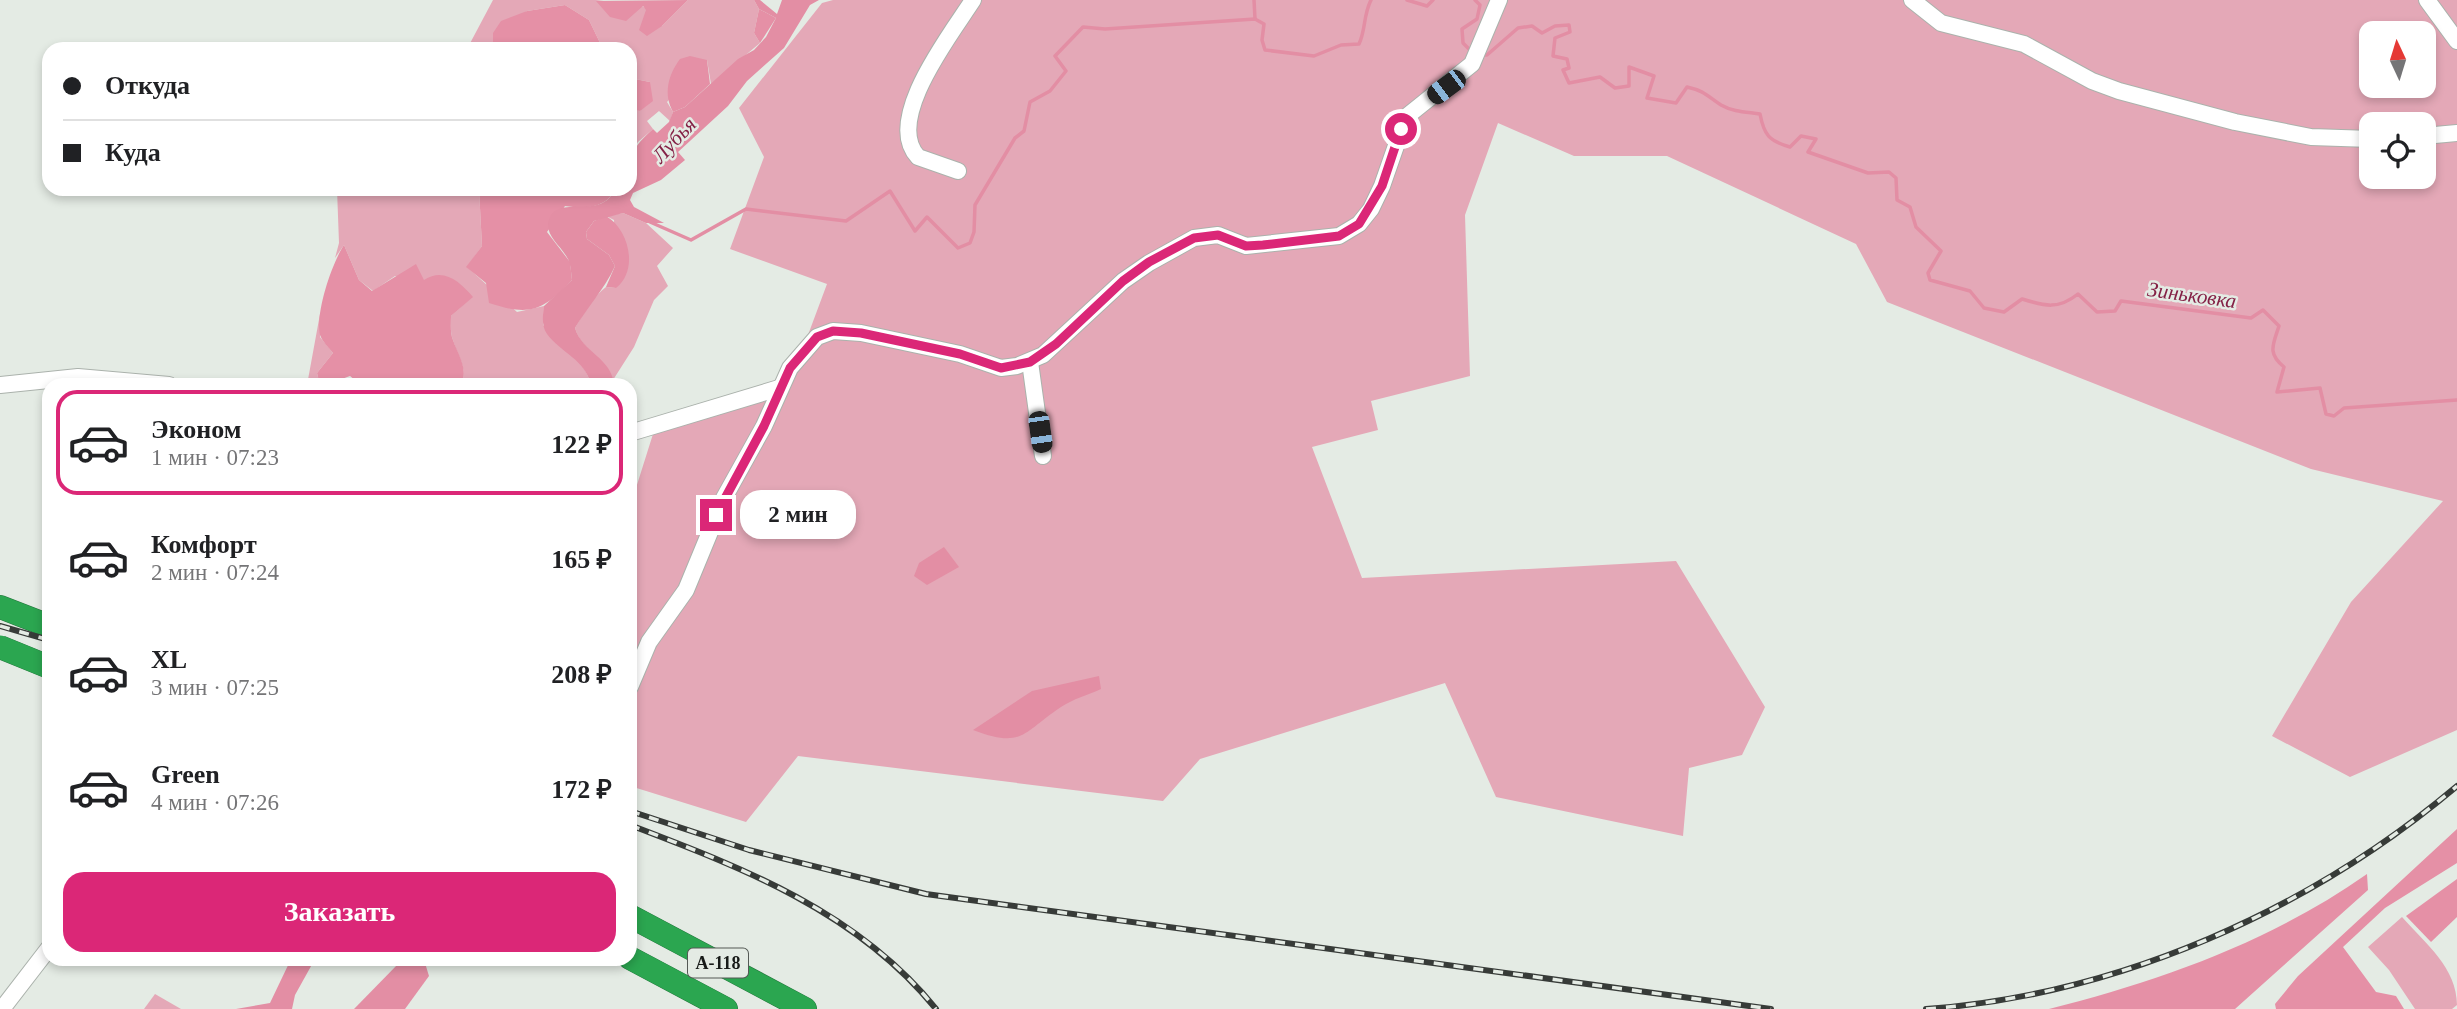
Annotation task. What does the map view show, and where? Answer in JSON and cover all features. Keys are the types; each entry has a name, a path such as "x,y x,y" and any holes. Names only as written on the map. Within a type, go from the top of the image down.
{"highway":[{"path":"0,607 42,623"},
{"path":"0,647 42,664"},
{"name":"А-118","path":"637,920 805,1009"},
{"name":"А-118","path":"637,962 726,1009"}],"street":[{"path":"958,171 918,157 909,140 909,122 914,99 934,60 974,0"},
{"path":"637,670 649,642 686,590 719,509 764,426 779,388 804,348 817,337 833,331 861,333 960,354 1001,368 1030,362 1056,344 1123,281 1149,262 1194,238 1218,235 1246,246 1339,236 1359,224 1382,186 1406,117 1472,64 1499,0"},
{"path":"1912,0 1941,23 2024,44 2092,81 2119,91 2235,122 2311,137 2359,139"},
{"path":"2427,0 2457,41"},
{"path":"2436,135 2457,133"},
{"path":"1030,362 1043,456"},
{"path":"68,378 90,378"},
{"path":"0,384 42,380"},
{"path":"637,431 779,388"},
{"path":"2,1009 42,957"}],"shaded area":[{"path":"493,0 596,0 642,6 647,9 645,21 662,26 688,0 754,0 759,9 754,33 760,43 711,84 707,60 667,102 673,112 670,121 659,111 647,121 653,129 637,144 637,111 640,111 650,82 637,79 637,42 600,42 589,20 565,5 527,11 494,33 493,42 471,42"},
{"path":"688,0 662,26 647,36 639,30 646,10 643,6 626,21 610,17 596,1"},
{"path":"833,0 2457,0 2457,730 2350,777 2272,736 2351,602 2443,501 2311,469 1887,302 1856,244 1667,156 1574,156 1498,123 1465,215 1470,376 1371,401 1378,430 1312,447 1362,578 1676,561 1765,707 1742,755 1689,768 1683,836 1496,797 1445,683 1200,759 1163,801 798,756 746,822 637,788 637,485 653,434 786,394 827,284 730,249 764,157 739,108 822,3"},
{"path":"565,5 589,20 600,42 493,42 493,33 501,21 527,11"},
{"path":"759,9 776,18 760,43 754,33"},
{"path":"690,56 707,60 710,84 685,107 673,112 668,98 670,78 680,59"},
{"path":"637,79 650,82 653,101 637,111"},
{"path":"337,196 479,196 482,246 467,267 517,312 544,306 543,325 578,360 589,378 463,378 463,368 452,337 451,316 472,297 424,280 395,276 373,291 359,280 344,245 335,258 339,243"},
{"path":"479,196 611,196 594,206 565,206 547,232 570,262 572,280 543,305 525,310 489,303 486,283 466,267 482,246"},
{"path":"623,213 646,223 673,248 657,266 668,286 654,300 634,347 614,378 582,342 575,328 601,291 606,287 616,288 614,220 606,216"},
{"path":"606,216 621,230 628,250 627,271 616,288 606,287 615,266 609,255 587,239 586,232 594,221"},
{"path":"344,245 359,280 372,291 416,264 424,280 431,276 445,276 463,286 473,297 451,316 451,328 463,368 463,378 318,378 317,373 333,353 320,335 319,326 322,302"},
{"path":"320,314 320,337 333,353 317,373 318,378 308,378"},
{"path":"2457,829 2457,863 2385,908 2343,947 2376,992 2396,996 2404,1009 2276,1009 2275,1004 2298,976"},
{"path":"2367,874 2368,890 2235,1009 2049,1009 2133,986 2214,956 2293,919"},
{"path":"2457,879 2457,917 2431,942 2406,916"},
{"path":"2402,917 2430,947 2452,979 2457,1005 2452,1009 2415,1009 2389,970 2368,947"},
{"path":"155,994 181,1009 144,1009"}],"water":[{"name":"Лубья","path":"754,0 760,0 777,14 782,0 819,0 810,5 784,48 747,81 728,106 678,152 685,160 661,180 637,191 639,143 653,129 657,133 669,122 673,112 685,107 766,37 776,18 759,9"},
{"path":"632,196 630,200 634,207 664,223 646,223 623,213 594,221 586,232 587,239 609,255 615,266 575,328 584,343 603,361 612,378 589,378 578,362 553,341 544,327 544,306 572,280 568,259 550,234 548,223 555,211 600,204 609,198"},
{"path":"944,547 959,567 927,585 914,576 919,563"},
{"path":"1099,676 1101,689 1066,704 1021,735 1002,738 973,730 1032,691"},
{"path":"288,966 311,966 295,995 292,1009 236,1009 270,1003"},
{"path":"396,966 426,966 429,976 405,1009 354,1009"}],"waterway":[{"path":"1254,0 1255,19"},
{"name":"Зиньковка","path":"650,222 691,240 746,209 846,221 890,191 915,231 927,217 958,248 970,243 974,232 975,205 1015,138 1024,131 1030,102 1050,91 1066,71 1055,56 1083,27 1105,29 1255,19 1264,24 1262,40 1265,50 1314,56 1341,45 1359,44 1371,0"},
{"name":"Зиньковка","path":"1407,0 1427,6 1433,0"},
{"name":"Зиньковка","path":"1471,51 1463,43 1462,29 1477,19 1480,5 1475,0"},
{"name":"Зиньковка","path":"1481,55 1487,55 1518,28 1532,26 1542,33 1555,26 1569,25 1570,32 1555,38 1553,56 1567,59 1569,68 1563,70 1569,83 1600,77 1615,88 1629,86 1629,67 1654,76 1647,98 1676,103 1687,87 1702,92 1726,107 1760,114 1766,132 1777,142 1790,147 1801,136 1816,139 1808,152 1868,173 1889,172 1896,178 1897,200 1910,207 1916,227 1941,251 1928,273 1930,280 1970,291 1984,308 2004,312 2022,299 2045,305 2058,304 2078,294 2097,312 2115,311 2121,301 2251,318 2263,310 2279,326 2273,353 2284,367 2277,392 2320,388 2326,414 2334,416 2344,408 2457,400"}],"railway":[{"path":"0,626 42,638"},
{"path":"0,650 42,658"},
{"path":"1926,1009 1998,1000 2070,986 2140,965 2209,939 2275,907 2339,871 2400,831 2457,786"},
{"path":"637,813 749,850 926,894 1771,1009"},
{"path":"637,828 715,858 835,919 871,945 905,975 936,1009"}],"route":[{"path":"716,515 764,426 790,368 804,348 817,337 833,331 861,333 960,354 1001,368 1030,362 1056,344 1123,281 1149,262 1194,238 1208,234 1218,235 1230,242 1246,246 1263,245 1339,236 1359,224 1371,209 1382,186 1401,129"}]}
